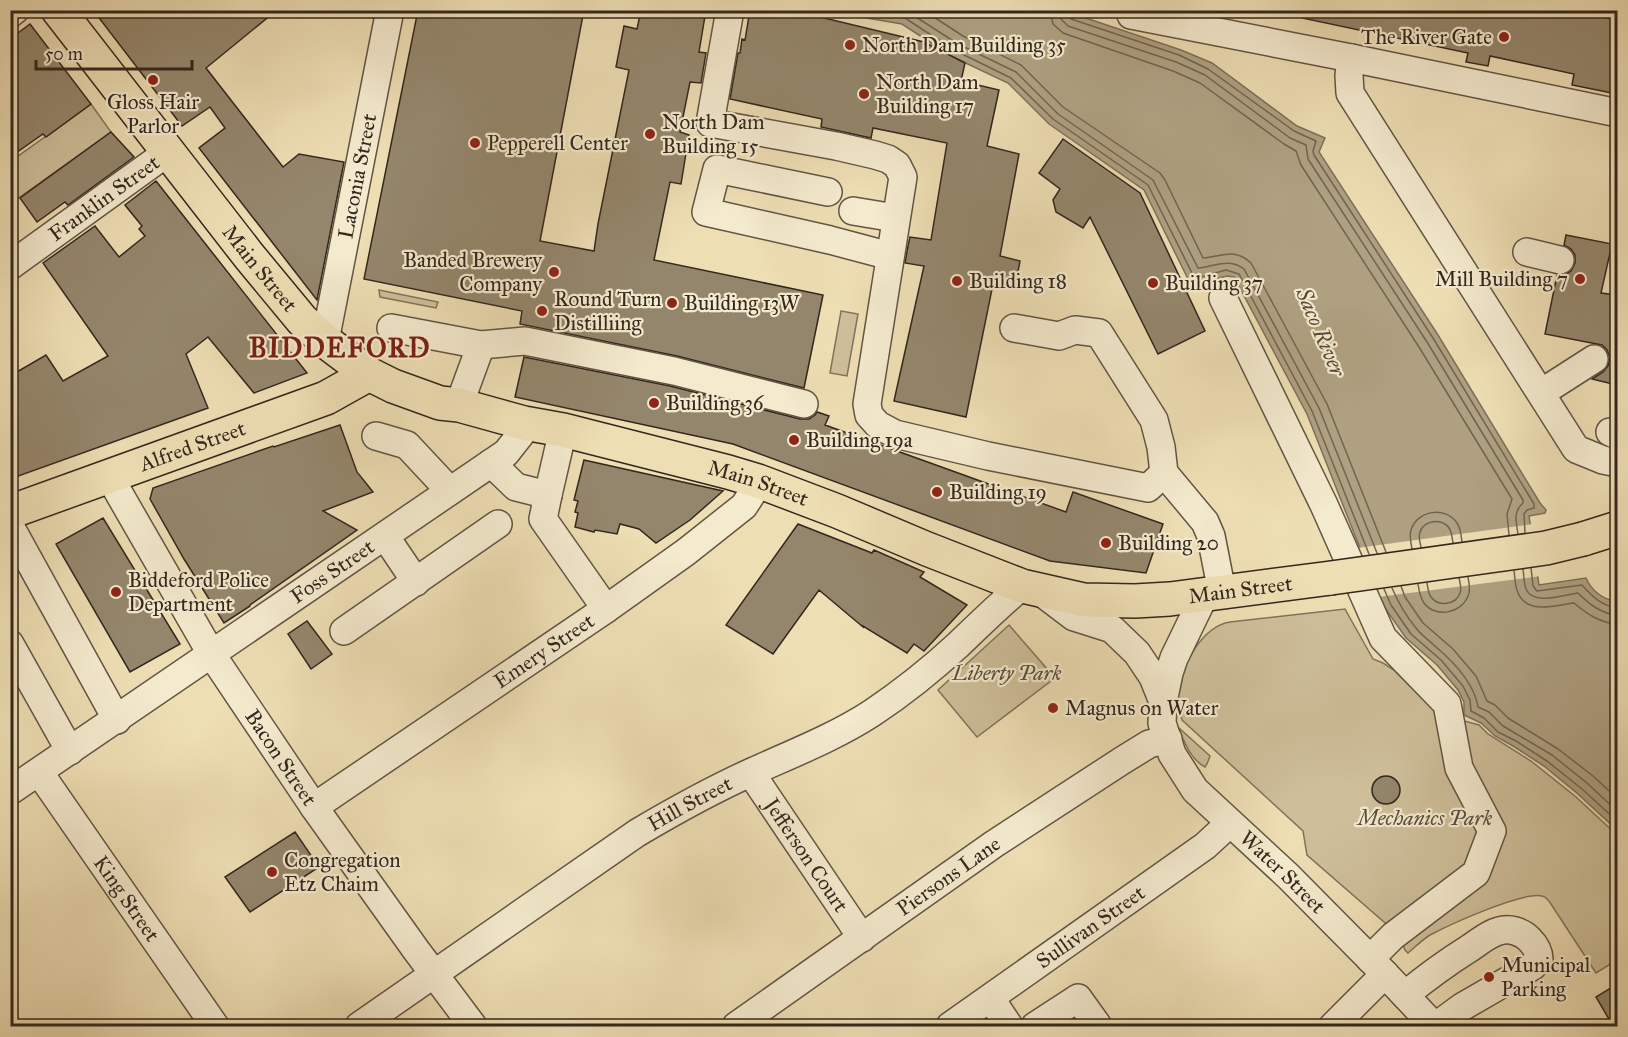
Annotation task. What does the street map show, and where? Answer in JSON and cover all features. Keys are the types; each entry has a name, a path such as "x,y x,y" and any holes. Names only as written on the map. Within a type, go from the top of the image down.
{"main road":[{"name":"Main Street","path":"58,10 249,256 302,320 325,341 369,374 404,391 440,403 459,405 524,423 563,430 690,461 758,481 1031,589 1084,600 1170,599 1331,578 1546,548 1617,528"},
{"name":"Alfred Street","path":"10,512 326,398 369,374"}],"street":[{"path":"10,14 15,10"},
{"name":"Laconia Street","path":"325,341 390,10"},
{"path":"730,10 710,123 836,146 888,159 897,165 903,177 867,404 869,415 878,425 895,434 988,456 1148,488 1164,473"},
{"path":"1131,15 1617,111"},
{"path":"1442,57 1466,75 1617,111"},
{"path":"1351,58 1350,93 1576,449 1617,463"},
{"name":"Franklin Street","path":"10,266 168,152"},
{"path":"828,192 717,169 706,212 890,256"},
{"path":"854,211 895,218"},
{"path":"1527,252 1560,260"},
{"path":"1223,298 1324,505 1383,638 1447,704 1459,768 1492,831 1476,873 1393,936 1378,966 1333,1026"},
{"path":"391,328 481,345 525,341 674,371 804,405"},
{"path":"1014,328 1059,336 1075,330 1099,333 1154,420 1161,447 1164,473 1205,522 1211,536 1213,593 1174,658 1163,702"},
{"path":"459,405 481,345"},
{"path":"1541,393 1594,359"},
{"name":"Foss Street","path":"10,791 506,453 521,434 524,423"},
{"path":"563,430 543,519 606,609"},
{"path":"376,436 407,445 450,491"},
{"path":"491,463 516,488 548,495"},
{"name":"Bacon Street","path":"109,476 212,655 314,807 473,1026"},
{"name":"Emery Street","path":"314,807 686,552 744,506 758,481"},
{"path":"344,632 498,524"},
{"path":"10,526 117,720"},
{"path":"385,536 416,582"},
{"path":"1031,589 1074,617 1112,629 1137,653 1153,677 1163,702"},
{"name":"Hill Street","path":"358,1026 637,833 751,773 826,739 879,708 956,646 1005,600 1031,589"},
{"path":"10,644 70,751"},
{"name":"Water Street","path":"1163,702 1162,723 1172,754 1195,790 1288,876 1435,1026"},
{"name":"Piersons Lane","path":"736,1026 994,844 1149,744 1168,739"},
{"name":"King Street","path":"39,772 215,1026"},
{"name":"Jefferson Court","path":"751,773 862,938"},
{"name":"Sullivan Street","path":"950,1026 1205,846 1230,823"},
{"path":"1405,995 1432,972 1491,934 1508,930 1525,935 1535,945 1539,952 1539,959 1533,966 1462,1007 1435,1026"},
{"path":"1035,1026 1078,998 1098,1026"},
{"path":"991,999 1009,1026"}],"green space":[{"path":"91,104 111,132 13,202 10,162"},
{"path":"379,290 438,302 436,308 380,297"},
{"path":"841,311 858,314 847,376 830,373"},
{"name":"Mechanics Park","path":"1345,609 1373,659 1394,670 1438,714 1479,725 1488,734 1531,761 1576,797 1617,835 1617,960 1596,973 1549,901 1542,896 1519,899 1469,917 1430,935 1408,953 1392,929 1307,855 1303,831 1182,720 1178,698 1180,681 1195,648 1211,631 1230,622"},
{"name":"Liberty Park","path":"1009,625 1055,678 977,737 938,690"},
{"path":"1178,727 1210,756 1205,767 1191,755"}],"water":[{"name":"Saco River","path":"838,11 1065,11 1181,50 1212,63 1297,126 1325,138 1319,152 1438,335 1546,510 1545,513 1529,516 1539,585 1586,578 1598,594 1617,602 1617,830 1544,766 1495,736 1481,723 1464,715 1464,702 1458,690 1437,665 1406,638 1385,608 1307,414 1234,277 1227,276 1191,285 1144,190 1049,124 1008,83 951,56 902,24"}],"pier":[{"path":"1533,524 1541,576 1378,597 1357,548"}],"building":[{"path":"93,10 277,10 206,68 283,167 299,154 344,162 317,300 199,148 225,128 210,107 182,126"},
{"path":"418,10 584,10 540,241 594,251 629,70 616,67 624,26 637,29 641,10 706,10 699,52 706,53 701,83 690,82 680,132 689,135 681,184 670,182 654,260 823,295 804,388 677,356 520,324 522,311 364,279"},
{"path":"750,10 791,10 924,42 965,63 961,81 999,90 987,146 1019,154 1000,256 1020,261 1016,282 994,279 966,417 894,401 924,266 905,263 908,246 910,237 931,240 947,143 873,128 871,138 821,127 822,119 730,99 738,53 740,53 742,39 745,40"},
{"name":"The River Gate","path":"1303,10 1547,10 1585,18 1586,14 1617,20 1617,94 1572,85 1574,74 1490,56 1488,66 1466,62 1468,53 1302,18"},
{"path":"30,24 91,104 46,137 43,134 10,157 10,39"},
{"path":"111,132 134,157 68,205 65,202 37,222 20,198"},
{"name":"Building 37","path":"1063,139 1140,193 1205,331 1158,354 1090,217 1083,228 1056,212 1053,200 1060,189 1039,173"},
{"path":"156,181 307,373 254,393 208,337 186,354 208,408 10,479 10,376 46,355 63,381 108,356 43,263 95,226 119,257 145,236 139,229 142,226 125,205"},
{"name":"Mill Building 7","path":"1566,235 1612,244 1601,293 1617,295 1617,385 1592,379 1608,366 1610,358 1602,345 1545,334 1557,275 1565,275 1571,271 1575,263 1575,255 1564,245"},
{"path":"524,357 670,386 800,419 809,419 817,412 829,416 825,425 1066,512 1073,492 1163,524 1146,573 1050,561 733,444 515,397"},
{"path":"340,425 357,472 373,492 323,511 357,530 224,623 150,499 153,488"},
{"path":"584,460 723,491 690,520 656,543 639,529 620,524 617,534 595,530 594,532 575,527 578,501 574,500"},
{"name":"Biddeford Police Department","path":"103,518 180,644 130,672 56,544"},
{"path":"798,524 872,553 874,550 924,572 920,577 967,605 924,651 914,644 907,653 863,627 819,590 773,654 726,625"},
{"path":"307,621 332,654 311,669 288,634"},
{"path":"1386,776 1396,780 1400,790 1396,800 1386,804 1376,800 1372,790 1376,780"},
{"name":"Congregation Etz Chaim","path":"295,832 319,867 250,912 225,877"},
{"path":"1617,984 1617,1026 1613,1026 1596,997"}],"place":[{"name":"The River Gate","path":"1504,37"},
{"name":"North Dam Building 35","path":"850,45"},
{"name":"Gloss Hair Parlor","path":"153,80"},
{"name":"North Dam Building 17","path":"864,94"},
{"name":"North Dam Building 15","path":"650,134"},
{"name":"Pepperell Center","path":"475,143"},
{"name":"Banded Brewery Company","path":"554,272"},
{"name":"Mill Building 7","path":"1580,279"},
{"name":"Building 18","path":"957,281"},
{"name":"Building 37","path":"1153,283"},
{"name":"Building 13W","path":"672,303"},
{"name":"Round Turn Distilliing","path":"542,311"},
{"name":"Building 36","path":"654,403"},
{"name":"Building 19a","path":"794,440"},
{"name":"Building 19","path":"937,492"},
{"name":"Building 20","path":"1106,543"},
{"name":"Biddeford Police Department","path":"116,592"},
{"name":"Magnus on Water","path":"1053,708"},
{"name":"Congregation Etz Chaim","path":"272,872"},
{"name":"Municipal Parking","path":"1489,977"}],"district":[{"name":"BIDDEFORD","path":"340,347"}]}
